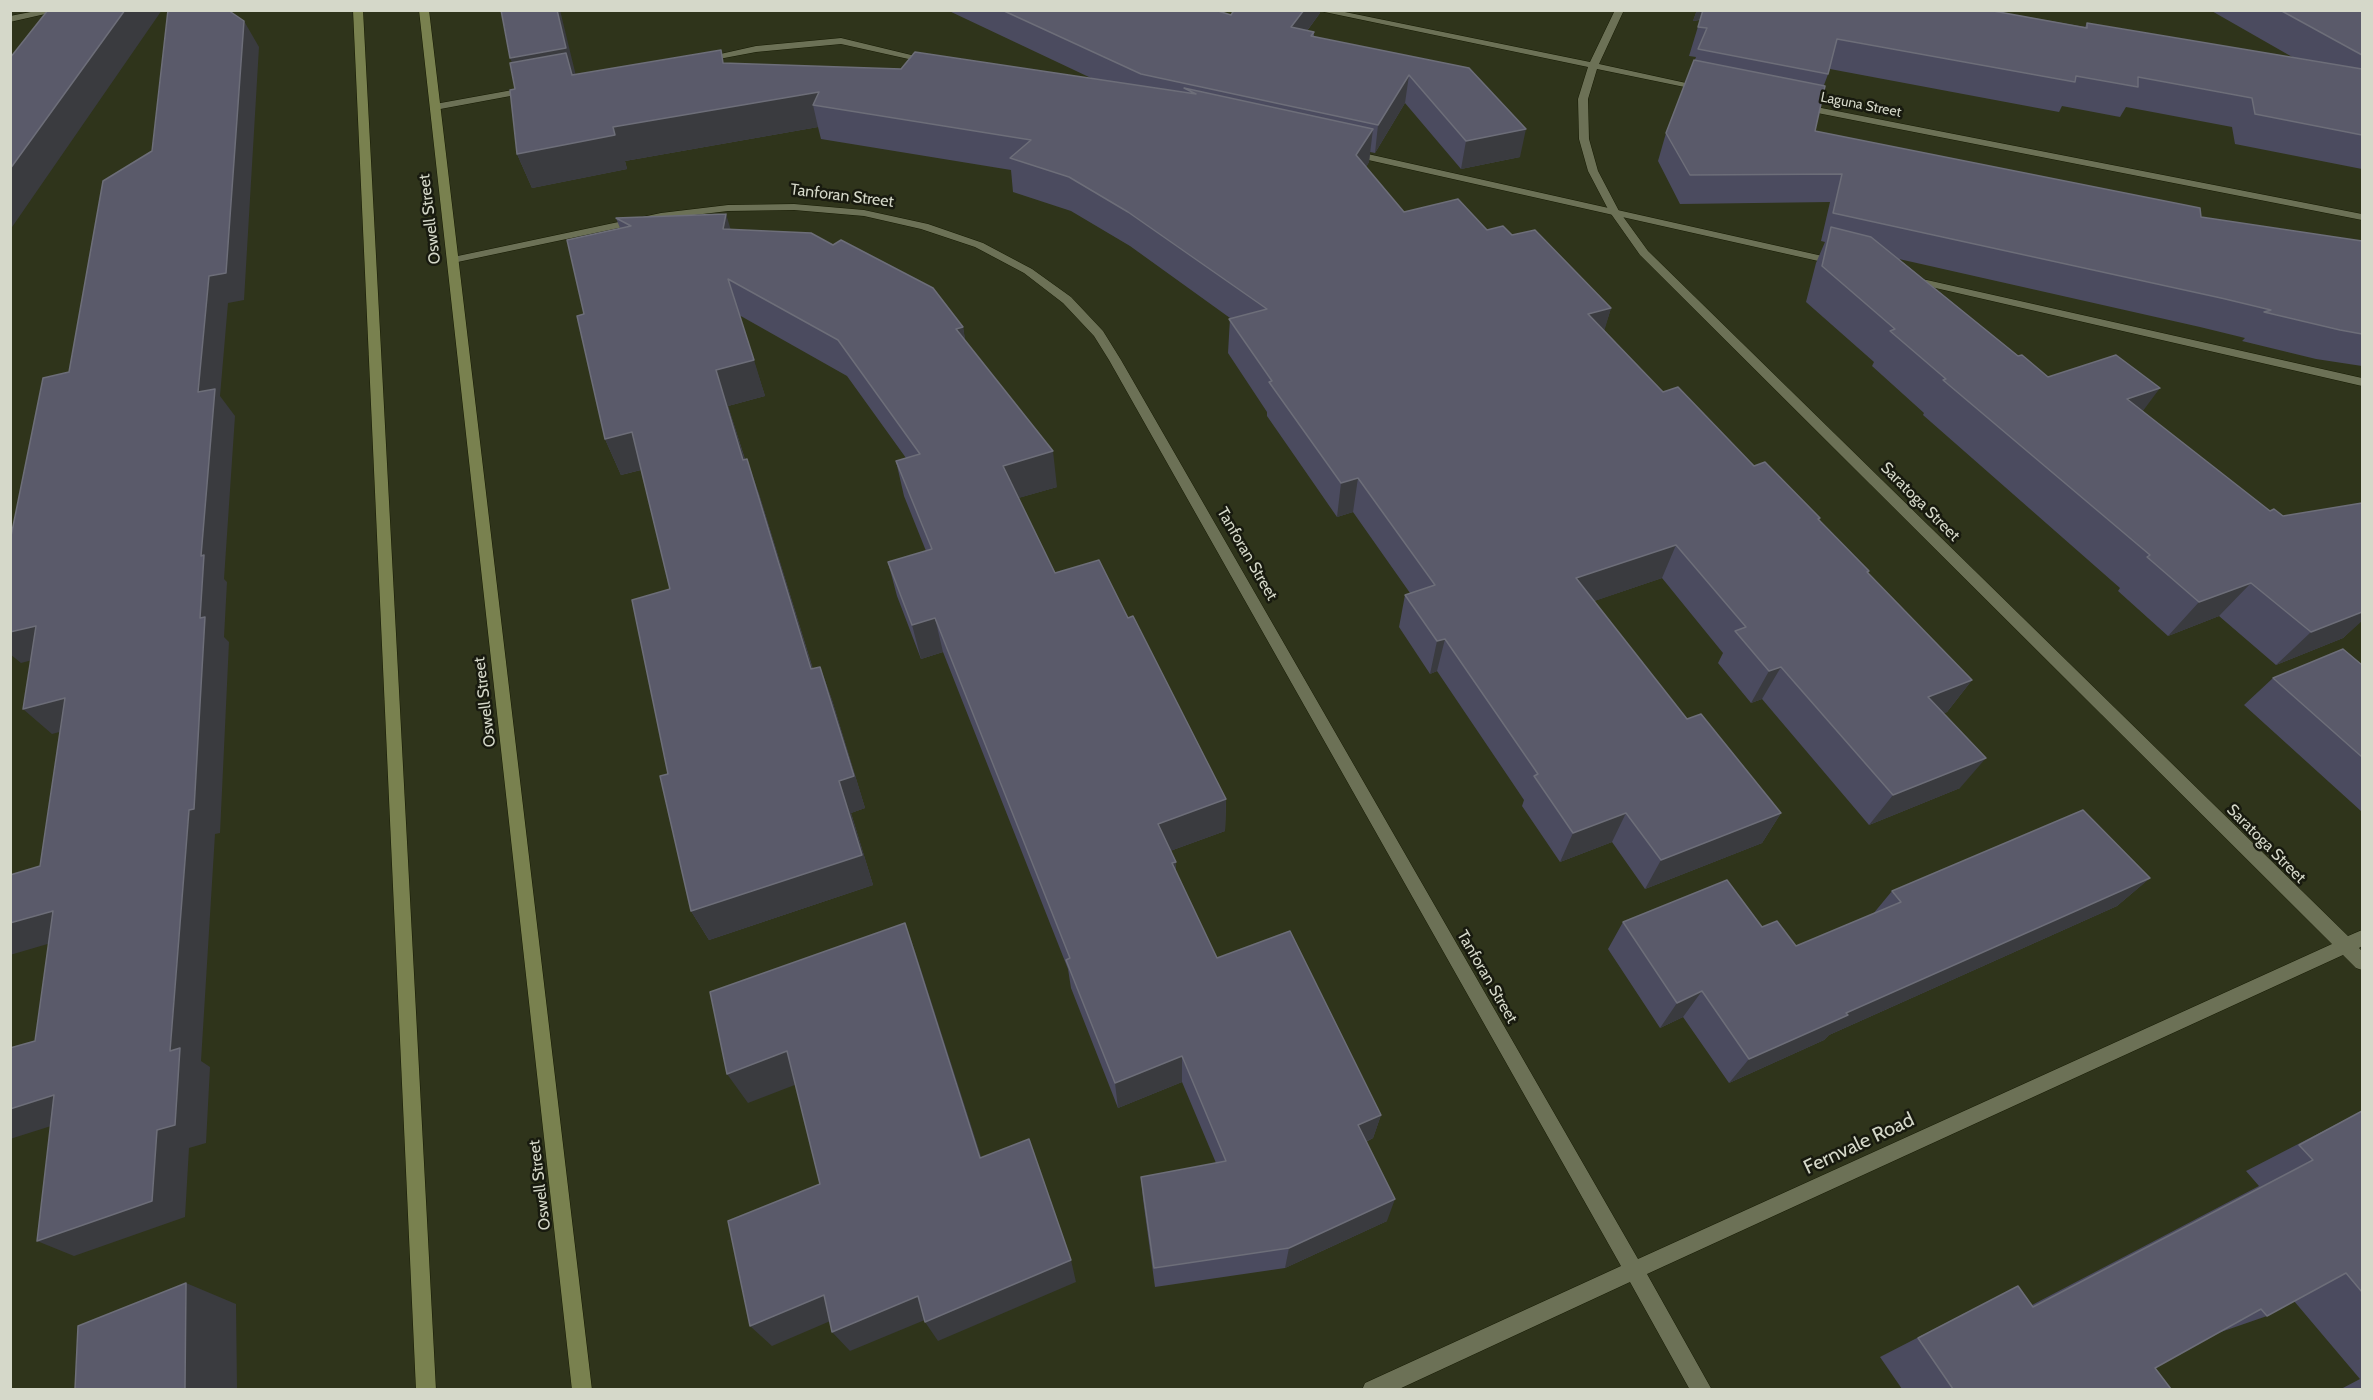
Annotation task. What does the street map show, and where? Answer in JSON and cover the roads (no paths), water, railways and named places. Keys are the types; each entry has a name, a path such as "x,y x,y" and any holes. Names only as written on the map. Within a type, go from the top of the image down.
{"main road":[{"path":"358,10 426,1389"},
{"name":"Oswell Street","path":"424,10 582,1389"}],"street":[{"path":"10,18 59,10"},
{"path":"1318,10 1711,89"},
{"name":"Saratoga Street","path":"1620,10 1593,66 1583,99 1584,139 1593,171 1614,211 1644,253 2354,941 2362,962"},
{"path":"687,62 756,49 840,41 946,64"},
{"path":"435,107 538,88"},
{"name":"Laguna Street","path":"1794,105 2362,217"},
{"path":"1333,150 1848,265"},
{"name":"Tanforan Street","path":"453,260 661,216 728,208 794,207 864,213 924,226 979,245 1028,272 1067,300 1099,334 1115,360 1702,1389"},
{"path":"1894,275 2362,382"},
{"name":"Fernvale Road","path":"1372,1389 1635,1272 2354,941"}]}
